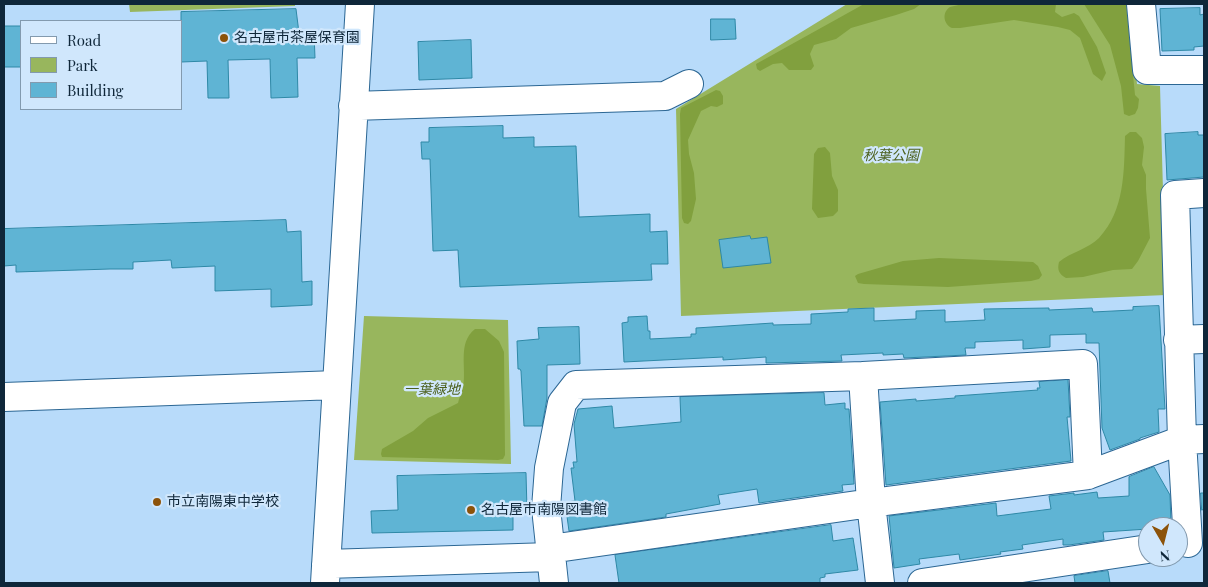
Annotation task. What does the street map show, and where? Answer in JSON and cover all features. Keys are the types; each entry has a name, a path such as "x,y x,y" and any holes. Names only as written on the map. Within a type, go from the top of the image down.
{"street":[{"path":"360,4 326,574 551,553 871,503 1088,475 1193,439"},
{"path":"1141,4 1146,70 1204,70"},
{"path":"353,106 665,96 689,84"},
{"path":"1190,543 1193,439 1191,340 1175,195 1204,194"},
{"path":"554,583 546,508 549,468 562,403 576,386 863,376 1083,364 1088,475"},
{"path":"863,376 871,503 880,583"},
{"path":"4,397 337,385"},
{"path":"922,583 1036,574 1138,551"}],"green space":[{"path":"129,4 295,4 295,6 130,12"},
{"name":"秋葉公園","path":"847,4 1129,4 1137,84 1160,86 1166,295 681,316 676,109"},
{"path":"864,4 921,4 914,9 851,28 836,39 814,45 810,54 814,66 811,70 789,70 782,63 773,64 760,71 757,69 756,64"},
{"path":"962,4 1056,4 1055,12 1062,17 1074,13 1079,16 1097,47 1106,73 1102,81 1093,74 1080,38 1070,30 1014,20 952,28 945,21 947,9"},
{"path":"1084,4 1126,4 1135,95 1139,99 1135,114 1129,116 1124,114 1121,86 1110,45"},
{"path":"716,90 720,91 723,96 723,104 717,107 711,106 701,111 688,140 689,154 694,173 696,199 691,221 688,224 684,223 682,218 681,108"},
{"path":"1130,132 1136,132 1142,138 1144,147 1142,165 1146,175 1150,238 1132,269 1113,270 1083,277 1066,278 1059,272 1059,262 1095,242 1108,227 1114,215 1123,176 1125,136"},
{"path":"825,147 830,153 832,176 838,190 838,211 833,216 818,218 812,209 814,154 818,148"},
{"path":"939,258 1033,262 1038,266 1042,275 1039,279 1031,281 948,287 864,284 858,283 855,276 903,261"},
{"name":"一葉緑地","path":"364,316 508,320 511,464 354,460"},
{"path":"475,329 485,329 499,341 504,352 505,455 503,459 382,457 382,449 413,431 428,418 458,403 464,380 464,348 469,335"}],"building":[{"path":"1200,8 1200,15 1204,14 1204,46 1194,47 1194,50 1162,51 1160,9"},
{"path":"296,9 299,33 314,33 315,58 297,58 298,97 271,98 270,59 228,60 229,98 208,98 207,61 182,62 181,12"},
{"path":"711,19 735,19 736,39 711,40"},
{"path":"4,26 20,26 20,67 4,67"},
{"path":"471,40 472,78 419,80 418,42"},
{"path":"503,126 503,138 534,137 534,147 576,146 579,217 650,214 650,232 667,231 668,264 651,264 652,280 460,287 458,250 433,251 430,159 422,159 421,142 429,142 429,128"},
{"path":"1198,132 1198,135 1204,135 1204,177 1167,180 1165,134"},
{"path":"286,220 287,232 301,231 302,282 312,281 312,305 271,307 271,289 215,291 215,266 172,268 171,260 133,262 133,269 16,272 16,265 4,266 4,229"},
{"path":"750,236 751,239 767,237 771,263 723,268 719,240"},
{"path":"1159,306 1165,409 1158,409 1159,432 1110,450 1102,428 1099,343 1086,343 1086,334 1050,335 1050,347 1023,349 1023,340 975,342 975,348 965,348 966,355 904,358 903,354 883,355 883,353 841,355 842,361 766,363 766,357 723,360 723,357 624,362 622,323 628,322 628,317 647,316 650,339 691,337 691,334 696,334 696,328 773,323 773,325 811,324 811,314 848,312 848,309 874,308 874,321 916,319 916,311 945,310 945,322 985,320 984,309 1049,308 1049,310 1092,308 1093,312 1133,310 1133,307"},
{"path":"579,327 580,364 547,365 547,398 542,426 524,426 521,371 518,369 517,341 539,339 538,328"},
{"path":"1068,380 1070,417 1067,417 1071,461 886,485 880,402 916,399 916,401 1038,390 1037,388 1040,388 1039,382"},
{"path":"824,393 825,405 845,403 845,409 849,409 854,484 842,485 843,491 759,503 757,489 718,495 720,504 666,514 666,517 569,531 565,502 575,501 571,468 574,468 573,462 577,462 574,424 578,409 612,406 614,428 681,422 680,397"},
{"path":"1154,467 1170,495 1171,517 1138,517 1138,530 1103,532 1104,540 1063,545 1063,539 1022,545 1023,549 1000,552 1001,554 960,560 959,554 919,559 920,564 894,568 889,516 996,503 997,516 1051,509 1049,496 1097,492 1098,498 1129,496 1129,477"},
{"path":"526,473 527,510 513,511 513,530 372,533 371,511 398,510 397,476"},
{"path":"1201,493 1204,493 1204,509 1202,510"},
{"path":"831,525 833,541 853,538 858,570 825,574 825,577 820,578 820,583 619,583 615,555"},
{"path":"1108,571 1110,583 1075,583 1074,576"}],"place":[{"name":"名古屋市茶屋保育園","path":"224,38"},
{"name":"市立南陽東中学校","path":"157,502"},
{"name":"名古屋市南陽図書館","path":"471,510"}]}
